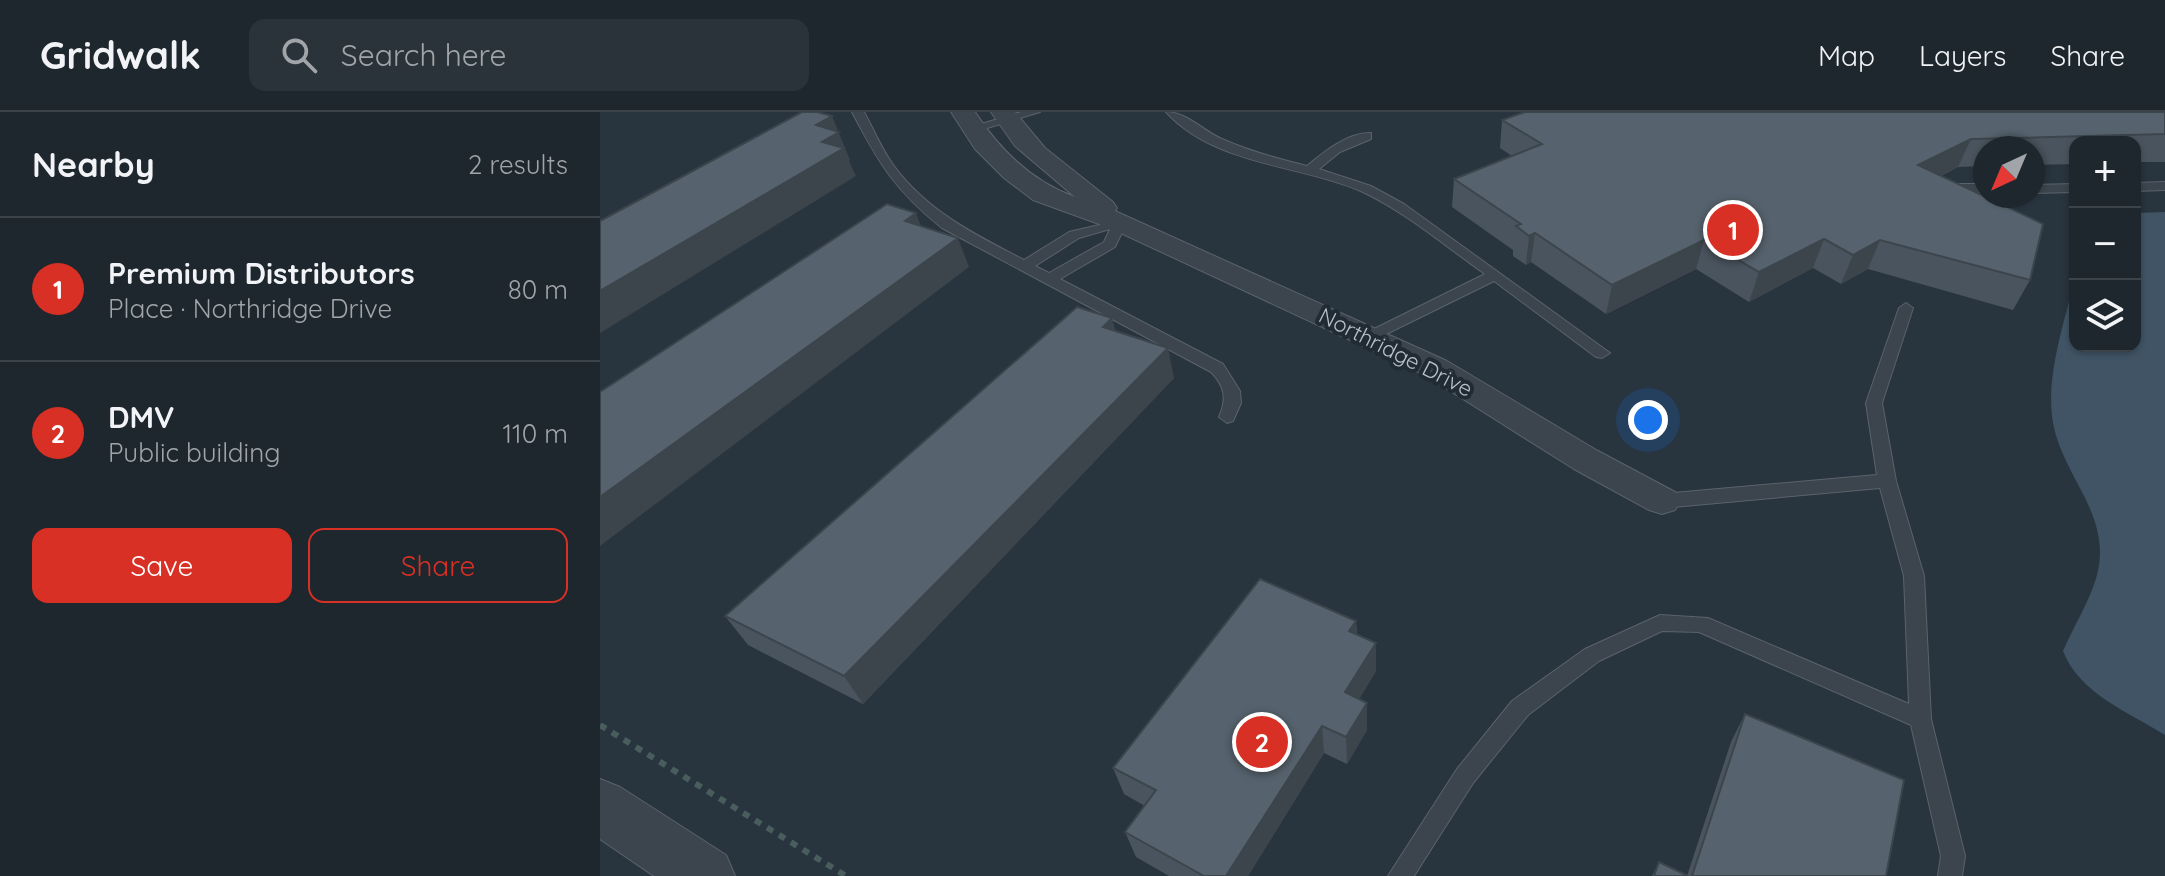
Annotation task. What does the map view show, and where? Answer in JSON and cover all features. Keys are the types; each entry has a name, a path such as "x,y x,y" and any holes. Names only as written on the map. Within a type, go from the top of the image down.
{"street":[{"name":"Northridge Drive","path":"1005,116 1036,156 1077,184 1120,222"},
{"name":"Northridge Drive","path":"969,120 984,144 1013,173 1042,194 1120,222 1436,368 1586,460 1662,501"},
{"path":"600,806 705,876"}],"lane":[{"path":"858,112 888,167 916,200 960,233 1051,278 1217,368 1233,387 1234,399 1227,417"},
{"path":"969,120 1034,112"},
{"path":"1172,112 1204,134 1234,147 1363,188 1387,199 1602,353"},
{"path":"1309,171 1336,149 1367,136"},
{"path":"2141,187 2165,186"},
{"path":"1947,188 1973,188"},
{"path":"2045,189 2069,188"},
{"path":"1025,266 1074,235 1120,222"},
{"path":"1051,278 1110,244 1120,222"},
{"path":"1371,336 1495,275"},
{"path":"1906,308 1874,403 1887,481 1914,576 1920,719 1953,856 1950,876"},
{"path":"1662,501 1887,481"},
{"path":"1400,876 1465,776 1520,708 1592,655 1660,623 1701,624 1920,719"}],"path":[{"path":"600,725 846,876"}],"water":[{"path":"2165,212 2165,735 2093,690 2070,666 2063,651 2092,590 2100,555 2092,515 2056,436 2051,399 2058,346 2069,301 2069,352 2141,352 2141,213"}],"building":[{"path":"802,112 832,116 816,125 839,132 822,142 844,148 600,291 600,221"},
{"path":"1525,112 2165,112 2165,134 1973,136 1973,139 1918,165 1973,191 1973,208 2009,208 2043,224 2030,280 1880,240 1853,255 1824,239 1759,272 1704,240 1612,285 1535,233 1529,236 1516,226 1521,224 1454,179 1542,144 1502,120"},
{"path":"887,204 916,213 905,221 958,238 600,497 600,392"},
{"path":"1077,307 1112,318 1103,327 1168,348 844,676 725,616"},
{"path":"1260,579 1356,621 1349,631 1376,643 1345,692 1367,703 1346,737 1322,726 1226,876 1204,876 1125,832 1156,790 1113,768"},
{"path":"1745,714 1904,780 1886,876 1692,876"},
{"path":"1659,862 1688,876 1654,876"}],"place":[{"name":"Premium Distributors","path":"1733,230"},
{"name":"DMV","path":"1262,742"}]}
